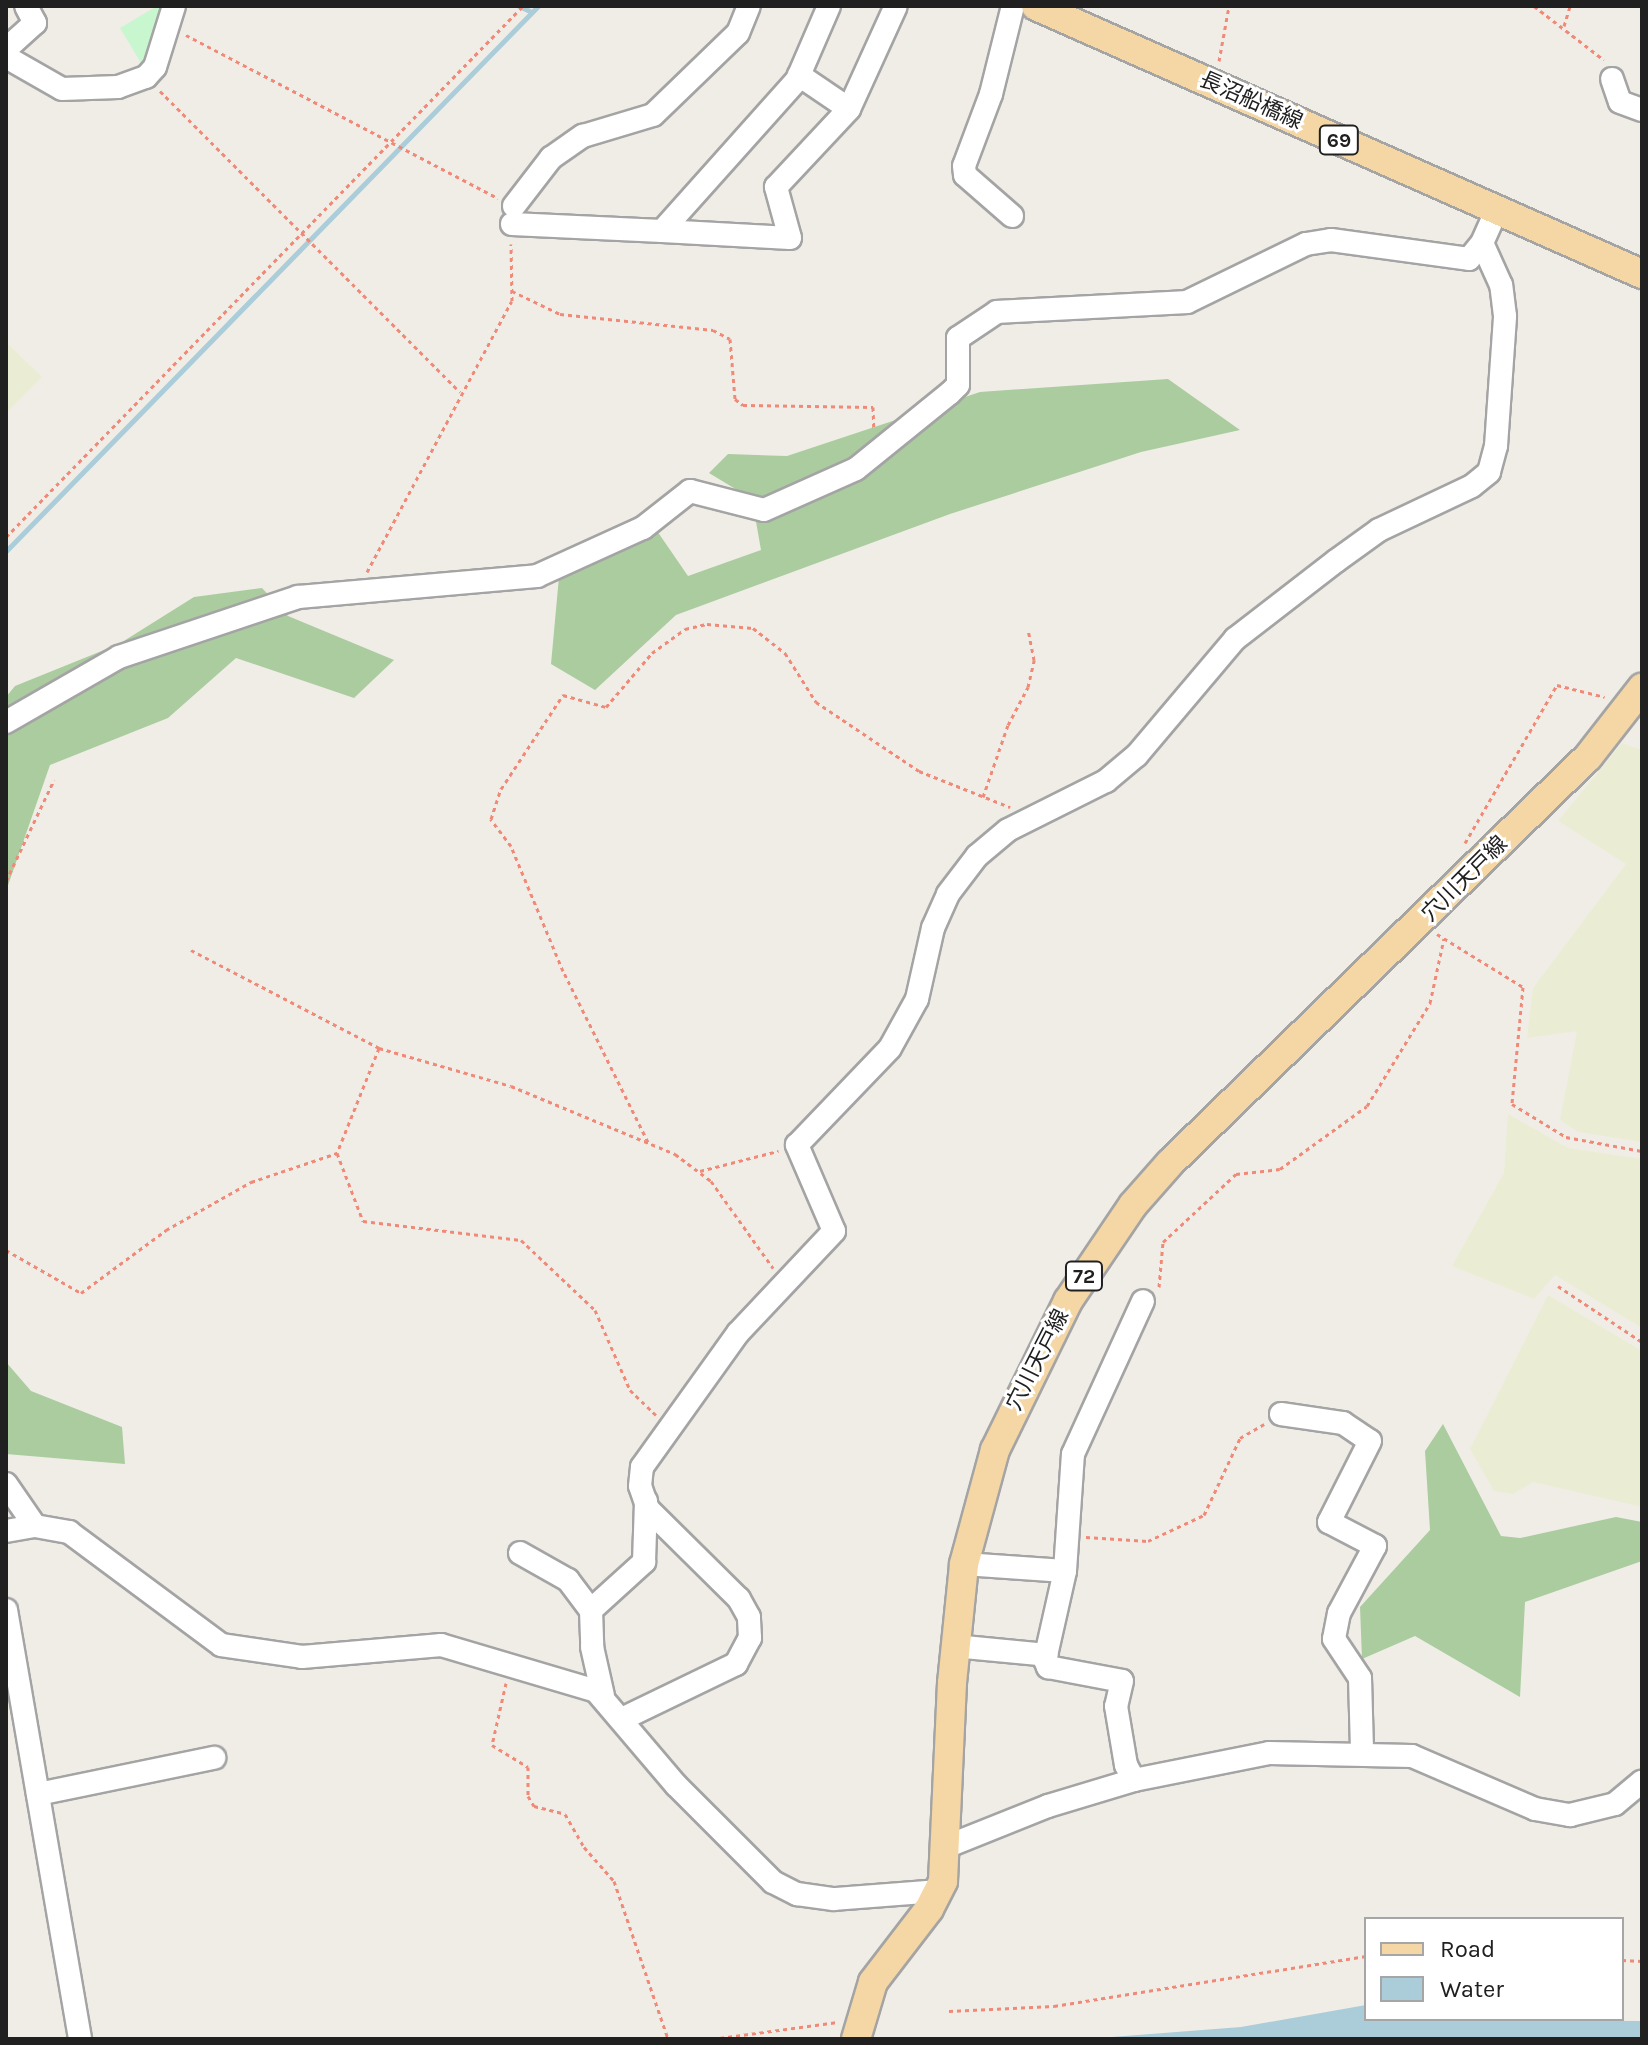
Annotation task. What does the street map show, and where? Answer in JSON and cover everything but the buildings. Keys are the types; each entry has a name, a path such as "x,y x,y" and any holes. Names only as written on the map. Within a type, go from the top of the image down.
{"main road":[{"name":"長沼船橋線","path":"1036,6 1642,274"},
{"name":"穴川天戸線","path":"853,2032 873,1982 939,1891 948,1846 954,1646 964,1564 995,1450 1019,1393 1062,1312 1111,1235 1195,1137 1420,923 1588,757 1638,701"}],"street":[{"path":"6,49 35,23 26,6"},
{"path":"749,6 738,33 653,115 583,136 551,158 513,215 662,231 790,238 776,187 849,109 896,6"},
{"path":"662,231 799,75 829,6"},
{"path":"1012,216 965,175 964,166 991,94 1013,6"},
{"path":"6,57 62,89 118,87 146,77 172,17"},
{"path":"799,75 849,109"},
{"path":"1612,79 1620,102 1642,110"},
{"path":"6,722 119,657 298,597 537,576 643,528 690,491 764,510 856,469 958,385 958,338 997,312 1187,302 1306,244 1331,240 1469,259 1482,243 1497,209"},
{"path":"591,1610 644,1562 646,1501 642,1467 782,1281 834,1231 797,1145 890,1048 917,999 933,928 948,894 977,856 1008,830 1106,781 1137,755 1235,639 1336,561 1379,530 1472,486 1489,472 1496,446 1505,316 1501,285 1482,243"},
{"path":"1134,1780 1126,1765 1116,1706 1122,1681 1048,1667 1047,1655 1065,1571 1073,1454 1143,1301"},
{"path":"1281,1414 1343,1423 1370,1441 1329,1522 1375,1546 1339,1613 1334,1639 1360,1678 1362,1751"},
{"path":"6,1484 35,1526"},
{"path":"622,1719 736,1664 750,1638 749,1617 739,1599 646,1501"},
{"path":"6,1531 35,1526 69,1532 221,1645 302,1657 441,1645 511,1664 603,1696"},
{"path":"520,1553 568,1580 591,1610 592,1647 603,1696 676,1785 773,1882 797,1894 834,1899 939,1891"},
{"path":"964,1564 1065,1571"},
{"path":"6,1610 80,2039"},
{"path":"954,1646 1047,1655"},
{"path":"948,1846 1048,1806 1134,1780 1269,1753 1362,1751 1412,1756 1535,1809 1570,1815 1615,1804 1642,1781"},
{"path":"38,1794 214,1758"}],"path":[{"path":"6,537 393,143 523,6"},
{"path":"1214,85 1229,6"},
{"path":"1534,6 1564,26 1570,6"},
{"path":"172,17 408,151 513,215 512,301 460,392 358,590"},
{"path":"146,77 317,245 460,392"},
{"path":"512,291 560,314 713,330 730,339 735,399 743,405 873,407 875,454"},
{"path":"648,1142 563,971 511,846 491,819 501,789 563,695 606,707 652,653 685,629 707,624 753,628 785,653 816,702 919,771 1034,817"},
{"path":"983,797 1008,725 1028,687 1034,660 1028,630"},
{"path":"1461,850 1557,685 1638,701"},
{"path":"6,881 54,780"},
{"path":"1420,923 1523,987 1512,1104 1566,1137 1642,1151"},
{"path":"1143,1301 1159,1292 1163,1242 1236,1174 1280,1169 1367,1106 1430,1003 1444,938"},
{"path":"191,950 379,1048 511,1086 648,1142 700,1171 782,1281"},
{"path":"379,1048 337,1153 363,1221 502,1234 532,1248 595,1310 630,1390 669,1430"},
{"path":"700,1171 797,1145"},
{"path":"6,1250 81,1293 166,1230 251,1182 337,1153"},
{"path":"1558,1286 1642,1342"},
{"path":"1069,1536 1148,1541 1204,1515 1240,1438 1281,1414"},
{"path":"511,1664 492,1745 528,1767 528,1796 534,1806 565,1814 584,1847 614,1881 668,2039"},
{"path":"949,2011 1054,2006 1364,1956"},
{"path":"712,2039 853,2032"}],"green space":[{"path":"157,6 166,6 144,68 120,28"},
{"path":"6,342 42,377 6,413"},
{"path":"1168,379 1240,430 1141,452 950,514 676,615 595,690 551,664 561,555 644,512 688,576 761,550 752,499 709,473 728,454 787,456 980,392"},
{"path":"262,588 288,616 394,660 354,698 236,658 168,718 50,765 6,891 6,697 15,686 119,644 194,597"},
{"path":"1622,743 1642,750 1642,1142 1578,1132 1560,1120 1577,1031 1527,1038 1533,988 1626,864 1558,821"},
{"path":"1508,1114 1568,1148 1642,1159 1642,1328 1555,1275 1534,1299 1452,1266 1504,1173"},
{"path":"1548,1295 1642,1351 1642,1507 1533,1482 1513,1494 1494,1491 1470,1449"},
{"path":"6,1362 31,1391 122,1427 125,1464 6,1454"},
{"path":"1443,1424 1501,1536 1520,1538 1616,1517 1642,1522 1642,1561 1525,1602 1520,1697 1415,1636 1362,1659 1360,1607 1430,1530 1425,1451"}],"water":[{"path":"1364,2005 1364,2021 1642,2021 1642,2039 1086,2039 1241,2027"}],"waterway":[{"path":"519,6 532,12"},
{"path":"6,551 538,6"}]}
